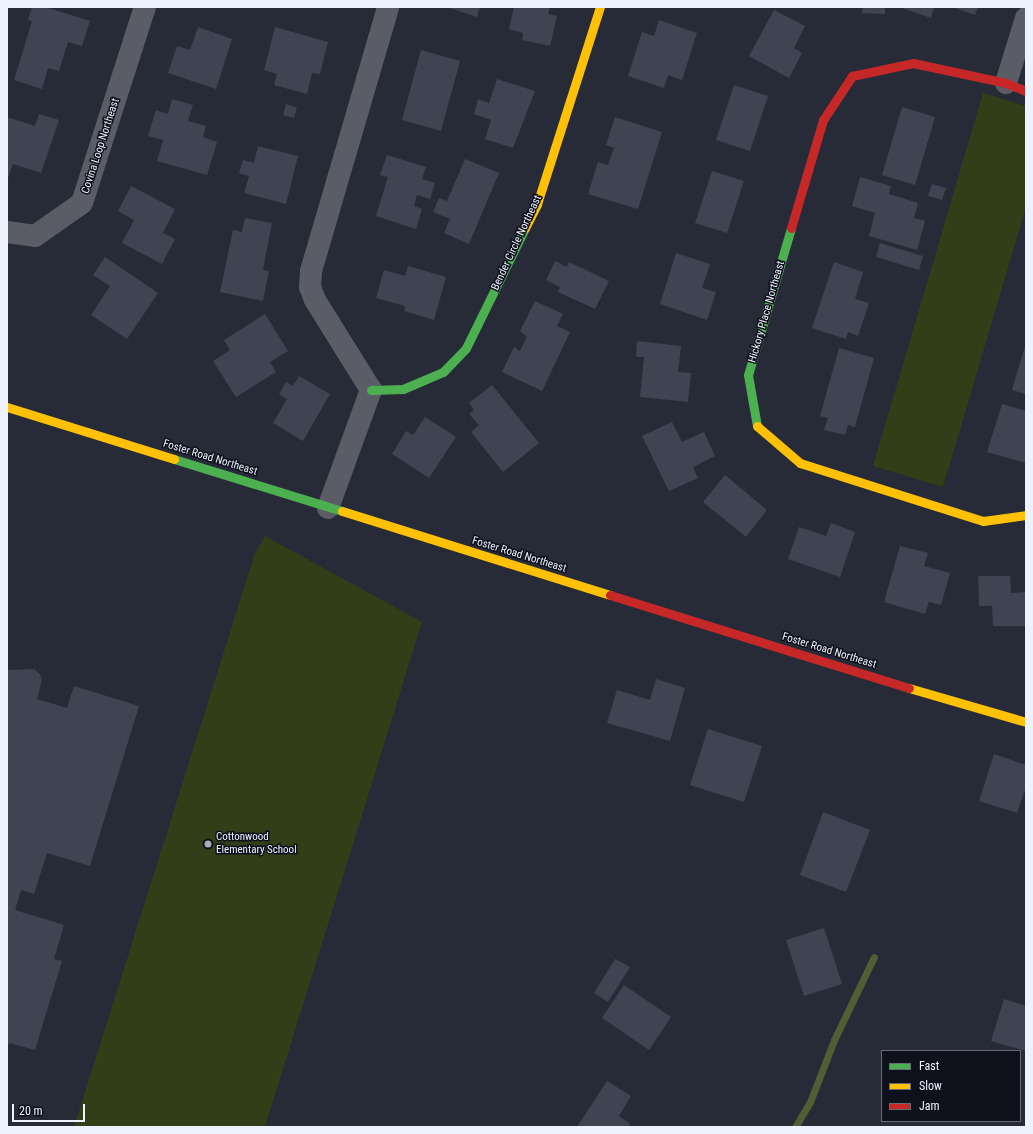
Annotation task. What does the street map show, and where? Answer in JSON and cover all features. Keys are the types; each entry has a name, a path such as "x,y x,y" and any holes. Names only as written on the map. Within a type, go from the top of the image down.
{"street":[{"name":"Covina Loop Northeast","path":"7,232 35,236 82,203 145,7"},
{"path":"328,508 371,390 315,300 310,287 310,271 388,7"},
{"name":"Bender Circle Northeast","path":"371,390 403,389 443,372 466,348 537,204 600,7"},
{"name":"Hickory Place Northeast","path":"1026,18 1016,87 913,63 852,76 823,120 748,375 757,429 800,464 983,521 1026,515"},
{"name":"Foster Road Northeast","path":"7,407 960,704 1026,722"}],"green space":[{"path":"983,93 1026,106 1026,207 943,487 873,466"},
{"path":"265,536 422,622 265,1127 74,1127 255,553"}],"building":[{"path":"32,7 45,7 90,21 82,46 68,42 59,71 48,68 42,89 14,80 32,21 28,20"},
{"path":"446,7 480,7 477,17"},
{"path":"514,7 550,7 548,14 557,16 550,46 522,40 523,33 509,29"},
{"path":"863,7 885,7 885,14 862,13"},
{"path":"899,7 934,7 931,18"},
{"path":"952,7 978,7 975,15"},
{"path":"774,10 805,26 794,48 802,53 789,78 749,56"},
{"path":"659,20 697,33 682,80 668,75 664,88 628,76 642,32 654,36"},
{"path":"198,27 232,39 216,89 168,73 177,46 190,50"},
{"path":"275,27 328,42 320,74 312,73 307,94 274,85 277,74 264,70"},
{"path":"421,50 460,61 441,131 402,120"},
{"path":"497,79 535,91 513,148 485,139 491,120 474,114 478,99 489,103"},
{"path":"734,85 768,96 750,151 716,140"},
{"path":"172,99 193,105 188,121 206,126 203,137 217,142 207,175 157,161 163,140 148,136 156,110 168,114"},
{"path":"286,104 297,108 294,118 283,115"},
{"path":"902,107 935,117 915,185 882,175"},
{"path":"39,114 59,120 41,173 13,164 7,181 7,117 35,126"},
{"path":"615,117 662,132 638,209 588,194 598,162 608,165 614,148 606,145"},
{"path":"258,146 298,156 286,204 244,193 249,176 239,173 243,160 254,163"},
{"path":"387,155 426,167 422,179 435,183 430,199 417,195 414,206 422,209 416,229 376,216 388,177 380,175"},
{"path":"465,159 499,173 469,244 444,233 450,219 433,212 439,198 447,201"},
{"path":"712,171 744,181 727,233 695,223"},
{"path":"860,177 891,186 889,194 918,203 914,218 925,221 917,250 869,236 875,213 852,206"},
{"path":"932,184 946,188 942,200 928,196"},
{"path":"131,186 175,209 163,233 175,239 162,264 122,243 134,220 118,211"},
{"path":"245,218 272,223 263,270 269,271 263,301 220,292 233,230 242,232"},
{"path":"880,243 923,256 919,270 876,257"},
{"path":"676,253 710,264 702,288 716,292 707,320 660,304"},
{"path":"105,257 158,293 127,339 91,315 110,286 93,275"},
{"path":"555,261 567,267 569,262 609,281 595,309 558,292 560,287 546,280"},
{"path":"834,262 863,272 855,299 869,303 858,336 848,332 846,339 812,328"},
{"path":"408,266 446,277 434,320 404,311 405,306 376,298 384,270 405,276"},
{"path":"535,301 563,314 557,326 570,332 542,391 502,372 514,347 520,351 527,337 520,331"},
{"path":"265,314 288,351 270,362 276,372 236,397 213,361 230,350 224,340"},
{"path":"637,341 681,346 678,372 691,373 688,402 640,397 644,357 636,357"},
{"path":"1026,343 1026,394 1012,390"},
{"path":"839,348 874,358 855,427 848,425 845,435 824,430 828,418 820,416"},
{"path":"299,376 330,394 303,441 273,423 287,399 279,394 286,382 293,386"},
{"path":"492,385 539,443 503,472 471,432 479,425 469,414 474,410 469,403"},
{"path":"1002,404 1026,411 1026,463 987,452"},
{"path":"425,417 456,437 429,478 392,454 406,431 413,435"},
{"path":"672,422 682,442 704,432 715,456 693,467 698,478 669,491 642,436"},
{"path":"725,475 767,510 746,537 703,502"},
{"path":"831,523 855,532 840,577 788,559 799,527 826,536"},
{"path":"900,546 928,553 924,566 950,573 941,605 929,602 925,614 884,602"},
{"path":"978,576 1010,576 1011,593 1026,592 1026,626 993,626 992,606 979,606"},
{"path":"34,669 40,674 42,680 37,699 67,708 74,686 139,706 90,866 47,853 34,894 21,890 15,910 64,925 54,959 62,961 35,1050 9,1043 7,1049 7,670"},
{"path":"656,679 685,688 670,741 607,723 617,690 650,700"},
{"path":"708,729 762,746 744,802 690,785"},
{"path":"994,754 1026,765 1026,787 1017,813 979,801"},
{"path":"823,812 870,830 846,892 800,875"},
{"path":"824,928 842,984 804,996 786,940"},
{"path":"615,959 630,967 608,1002 594,993"},
{"path":"624,985 671,1017 649,1050 602,1018"},
{"path":"1004,999 1026,1006 1026,1051 991,1041"},
{"path":"607,1081 631,1096 619,1116 630,1124 628,1127 577,1127"}],"waterway":[{"path":"795,1127 810,1102 834,1040 874,957"}],"traffic: fast":[{"path":"371,390 403,389 443,372 466,348 525,228"},
{"path":"757,426 748,375 791,228"},
{"path":"174,459 342,511"}],"traffic: slow":[{"path":"525,228 537,204 600,7"},
{"path":"7,407 174,459"},
{"path":"757,426 800,463 983,521 1026,515"},
{"path":"342,511 610,595"},
{"path":"909,688 1026,722"}],"traffic: jam":[{"path":"791,228 823,120 852,76 913,63 1006,83 1026,91"},
{"path":"610,595 909,688"}],"place":[{"name":"Cottonwood Elementary School","path":"208,844"}]}
